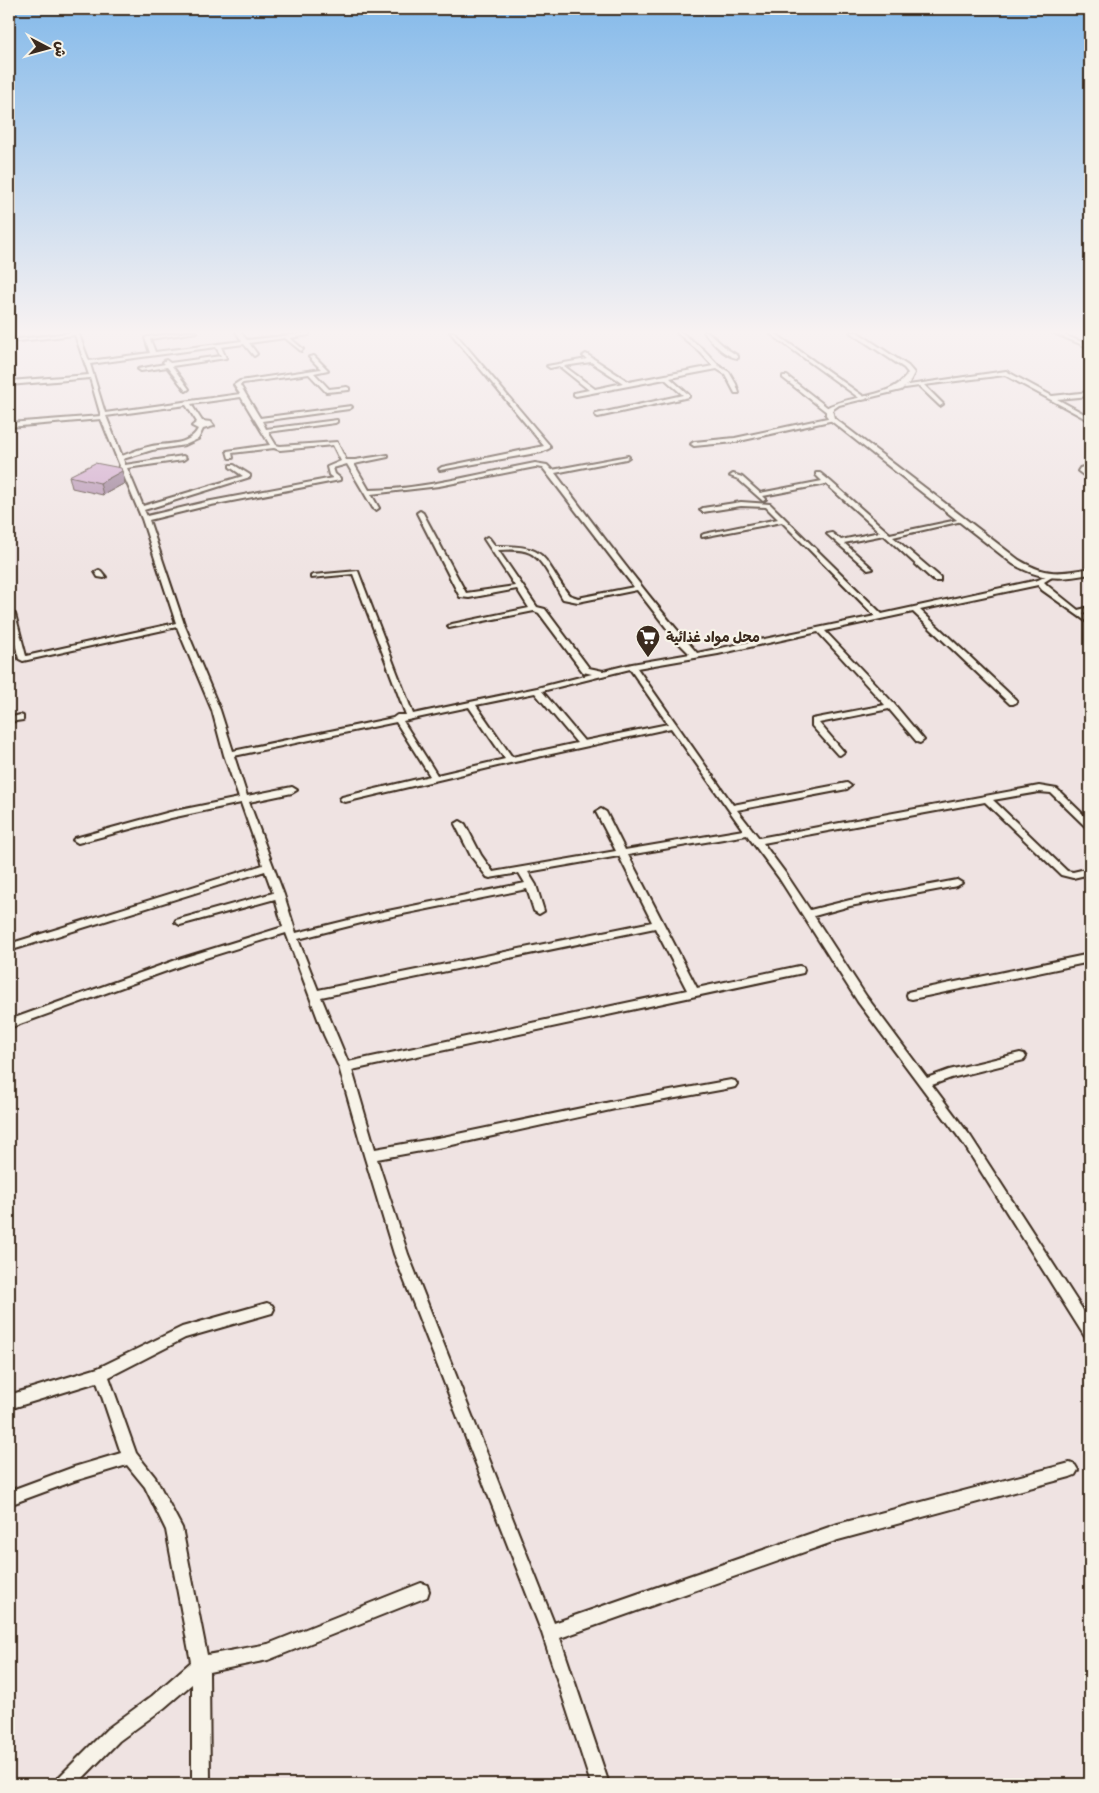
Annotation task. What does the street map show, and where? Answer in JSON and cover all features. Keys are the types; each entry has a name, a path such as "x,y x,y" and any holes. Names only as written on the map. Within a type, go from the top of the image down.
{"street":[{"path":"9,426 104,416 122,466 145,519 180,624 216,710 228,755 291,933 330,1036 346,1067 370,1154 402,1254 550,1633 600,1784"},
{"path":"120,458 151,448 183,444 196,438 200,426 194,416"},
{"path":"255,416 274,446"},
{"path":"258,420 288,416"},
{"path":"442,469 542,450 548,447 522,416"},
{"path":"694,444 735,440 831,416 1003,554 1044,579"},
{"path":"264,431 335,421"},
{"path":"231,457 229,452 274,446 280,448 335,443 344,462"},
{"path":"145,519 206,504 338,479 332,475 330,470 332,455 338,450"},
{"path":"332,465 386,456"},
{"path":"551,472 626,457"},
{"path":"122,466 183,458"},
{"path":"352,462 351,465 376,508"},
{"path":"368,492 439,484 535,465 545,466 639,588 694,654"},
{"path":"141,509 248,476 232,466"},
{"path":"1090,467 1081,471 1090,478"},
{"path":"818,474 937,579"},
{"path":"733,476 740,478 759,495 880,617"},
{"path":"759,495 828,482"},
{"path":"703,510 741,504 768,505"},
{"path":"420,512 463,594 468,596 519,587"},
{"path":"704,536 782,520"},
{"path":"840,542 888,535 960,520"},
{"path":"830,534 870,569"},
{"path":"487,539 534,609"},
{"path":"494,548 520,546 530,548 539,554 566,597 578,600 639,588"},
{"path":"228,755 537,690 632,666 694,654 718,652 915,610 1044,579 1090,571"},
{"path":"312,577 356,572 410,716"},
{"path":"1044,579 1045,588 1090,622"},
{"path":"452,626 534,609 542,611 586,670 606,674"},
{"path":"1077,612 1090,609"},
{"path":"915,610 1013,702"},
{"path":"9,614 11,614 23,659 180,624"},
{"path":"820,630 892,706 920,740"},
{"path":"632,666 731,808 749,832 758,840 862,999 966,1140 1090,1333"},
{"path":"537,690 582,744"},
{"path":"471,704 510,760"},
{"path":"840,752 814,724 815,721 892,706"},
{"path":"9,720 20,718"},
{"path":"397,718 435,778"},
{"path":"345,799 510,760 673,725"},
{"path":"731,808 847,786"},
{"path":"758,840 1039,789 1050,790 1090,826"},
{"path":"78,840 170,815 292,790"},
{"path":"986,798 1064,873 1073,875 1090,871"},
{"path":"601,812 694,993"},
{"path":"460,824 476,856 490,875 749,832"},
{"path":"9,948 268,867"},
{"path":"522,870 531,885 539,911"},
{"path":"808,914 850,903 957,883"},
{"path":"9,1024 145,973 241,942 531,885"},
{"path":"180,922 279,895"},
{"path":"315,994 658,924"},
{"path":"912,995 1090,958"},
{"path":"346,1067 799,970"},
{"path":"925,1083 949,1074 1020,1058"},
{"path":"370,1154 443,1142 615,1105 731,1084"},
{"path":"9,1402 101,1374 182,1333 267,1309"},
{"path":"101,1374 130,1457 150,1482 174,1528 200,1665 201,1784"},
{"path":"9,1498 74,1474 130,1457"},
{"path":"550,1633 838,1532 1070,1470"},
{"path":"64,1784 113,1735 158,1702 200,1665 268,1652 421,1591"}],"building":[{"path":"95,463 121,468 122,471 100,483 69,476"}],"place":[{"name":"محل مواد غذائية","path":"648,658"}]}
